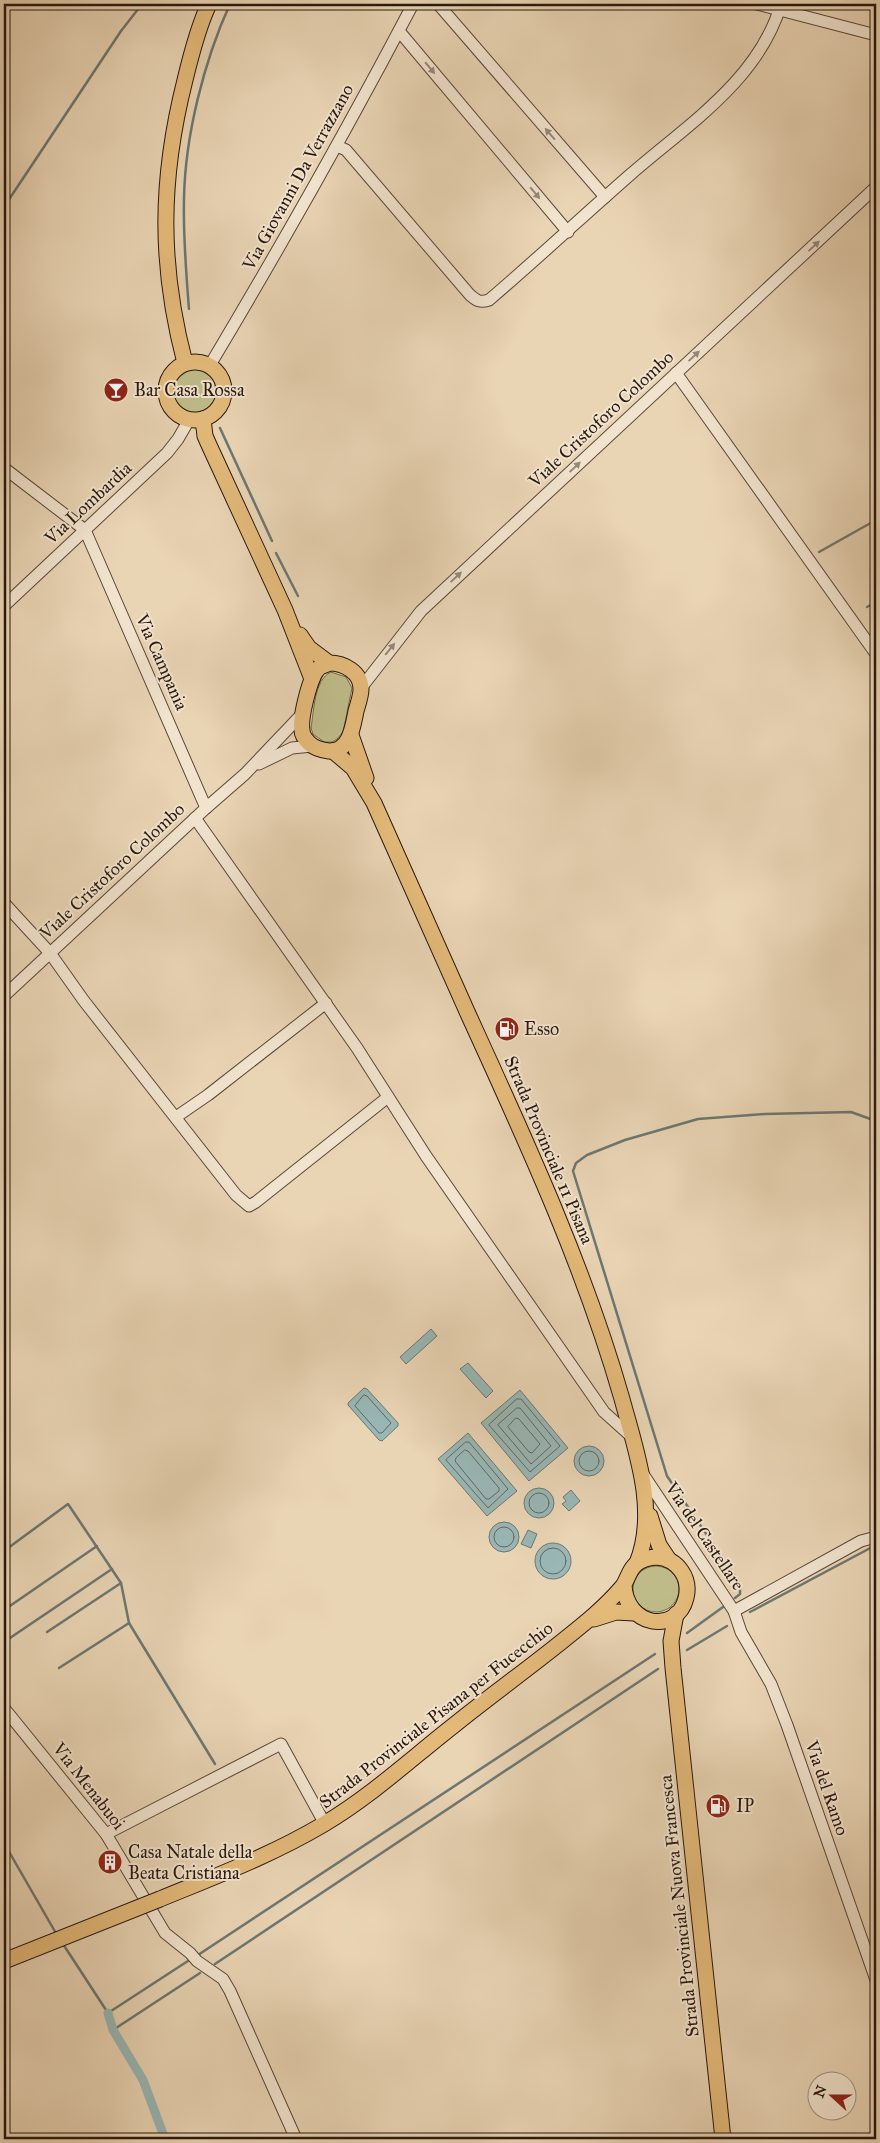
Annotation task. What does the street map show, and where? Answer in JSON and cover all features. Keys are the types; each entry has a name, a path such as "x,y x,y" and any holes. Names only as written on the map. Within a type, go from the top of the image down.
{"main road":[{"path":"185,363 175,326 168,281 165,229 167,183 176,114 190,58 209,4"},
{"path":"198,361 210,365 221,376 225,390 221,405 210,416 196,420 176,414 166,395 166,387 172,372 185,363 198,361"},
{"path":"196,420 285,610 312,679"},
{"path":"285,610 309,648 329,663"},
{"path":"312,746 305,739 301,729 312,679 319,668 329,663 336,663 352,670 358,677 361,688 351,735 343,746 333,751"},
{"name":"Strada Provinciale 11 Pisana","path":"351,735 374,803 571,1247 613,1369 641,1471 644,1497 644,1540 637,1563"},
{"name":"Strada Provinciale 11 Pisana","path":"312,746 322,750 333,751 353,768 374,803"},
{"name":"Strada Provinciale 11 Pisana","path":"644,1497 659,1545 669,1560"},
{"path":"637,1563 647,1558 657,1557 669,1560 682,1571 687,1584 686,1600 676,1614 667,1620 650,1621"},
{"name":"Strada Provinciale Pisana per Fucecchio","path":"4,1962 259,1859 325,1824 380,1785 585,1623 624,1584 628,1572 637,1563"},
{"path":"624,1584 626,1603 634,1613"},
{"name":"Strada Provinciale Pisana per Fucecchio","path":"585,1623 616,1612 634,1613 650,1621"},
{"name":"Strada Provinciale Nuova Francesca","path":"676,1614 671,1641 673,1668 723,2139"},
{"name":"Strada Provinciale Nuova Francesca","path":"650,1621 666,1645 673,1668"}],"street":[{"name":"Via Giovanni Da Verrazzano","path":"210,365 268,268 337,146 413,4"},
{"path":"438,4 605,197"},
{"path":"757,4 780,7 876,35"},
{"path":"337,146 346,150 477,301 483,302 489,300 568,232 605,197 720,98 759,51 770,33 780,7"},
{"path":"399,31 568,232"},
{"name":"Viale Cristoforo Colombo","path":"361,688 421,611 876,187"},
{"path":"676,373 876,654"},
{"name":"Via Lombardia","path":"4,606 167,453 196,420"},
{"path":"4,468 85,530"},
{"name":"Via Campania","path":"85,530 206,808"},
{"name":"Viale Cristoforo Colombo","path":"4,996 195,818 245,774 304,712"},
{"name":"Viale Cristoforo Colombo","path":"245,774 276,755 292,748 312,746"},
{"path":"195,818 326,1003 426,1156 604,1412 633,1438"},
{"path":"4,903 50,952 84,1001 236,1195 249,1206 388,1097"},
{"path":"176,1117 208,1095 326,1003"},
{"name":"Via del Castellare","path":"641,1471 734,1611 861,1541 876,1537"},
{"name":"Via del Ramo","path":"734,1611 741,1632 771,1684 784,1717 876,1980"},
{"name":"Via Menabuoi","path":"4,1708 106,1834 165,1933 223,1979 296,2139"},
{"path":"106,1834 280,1744 325,1824"}],"shaded area":[{"path":"199,369 211,375 216,382 216,400 211,407 204,412 191,413 183,410 176,403 173,387 176,379 183,372"},
{"path":"331,672 346,677 352,688 343,732 332,742 324,742 313,734 311,728 318,689 325,676"},
{"path":"656,1566 669,1570 675,1576 679,1589 675,1602 669,1608 656,1612 643,1608 637,1602 633,1589 637,1576 643,1570"}],"water":[{"path":"431,1329 437,1336 406,1364 400,1357"},
{"path":"468,1363 493,1391 486,1398 460,1369"},
{"path":"364,1388 398,1423 398,1426 382,1441 348,1405"},
{"path":"520,1390 568,1448 529,1481 481,1423"},
{"path":"468,1433 517,1491 487,1516 438,1459"},
{"path":"589,1446 599,1451 604,1461 599,1471 589,1476 579,1471 574,1461 579,1451"},
{"path":"539,1488 549,1493 554,1503 549,1513 539,1518 529,1513 524,1503 529,1493"},
{"path":"571,1490 580,1501 569,1511 562,1504 566,1501 563,1497"},
{"path":"504,1522 514,1527 519,1537 514,1547 504,1552 494,1547 489,1537 494,1527"},
{"path":"528,1530 537,1534 531,1548 521,1544"},
{"path":"553,1543 566,1548 571,1561 566,1574 553,1579 540,1574 535,1561 540,1548"}],"waterway":[{"path":"4,207 121,31 142,4"},
{"path":"189,309 184,213 188,150 204,74 230,4"},
{"path":"220,428 272,541"},
{"path":"819,552 876,520"},
{"path":"276,553 298,596"},
{"path":"867,607 876,602"},
{"path":"735,1598 740,1594 740,1584 667,1476 573,1171 576,1163 587,1155 625,1140 698,1119 765,1114 851,1112 876,1121"},
{"path":"4,1551 68,1504 121,1583 129,1623 215,1764"},
{"path":"750,1612 876,1545"},
{"path":"4,1610 97,1546"},
{"path":"4,1642 112,1569"},
{"path":"47,1632 121,1583"},
{"path":"687,1633 723,1607"},
{"path":"59,1668 129,1623"},
{"path":"687,1650 727,1626"},
{"path":"198,1955 655,1654"},
{"path":"215,1964 658,1669"},
{"path":"4,1843 57,1935"},
{"path":"63,1944 108,2013 191,1959"},
{"path":"113,2030 200,1973"},
{"path":"108,2013 113,2030 143,2080 165,2139"}],"place":[{"name":"Bar Casa Rossa","path":"116,390"},
{"name":"Esso","path":"507,1029"},
{"name":"IP","path":"718,1806"},
{"name":"Casa Natale della Beata Cristiana","path":"110,1862"}]}
